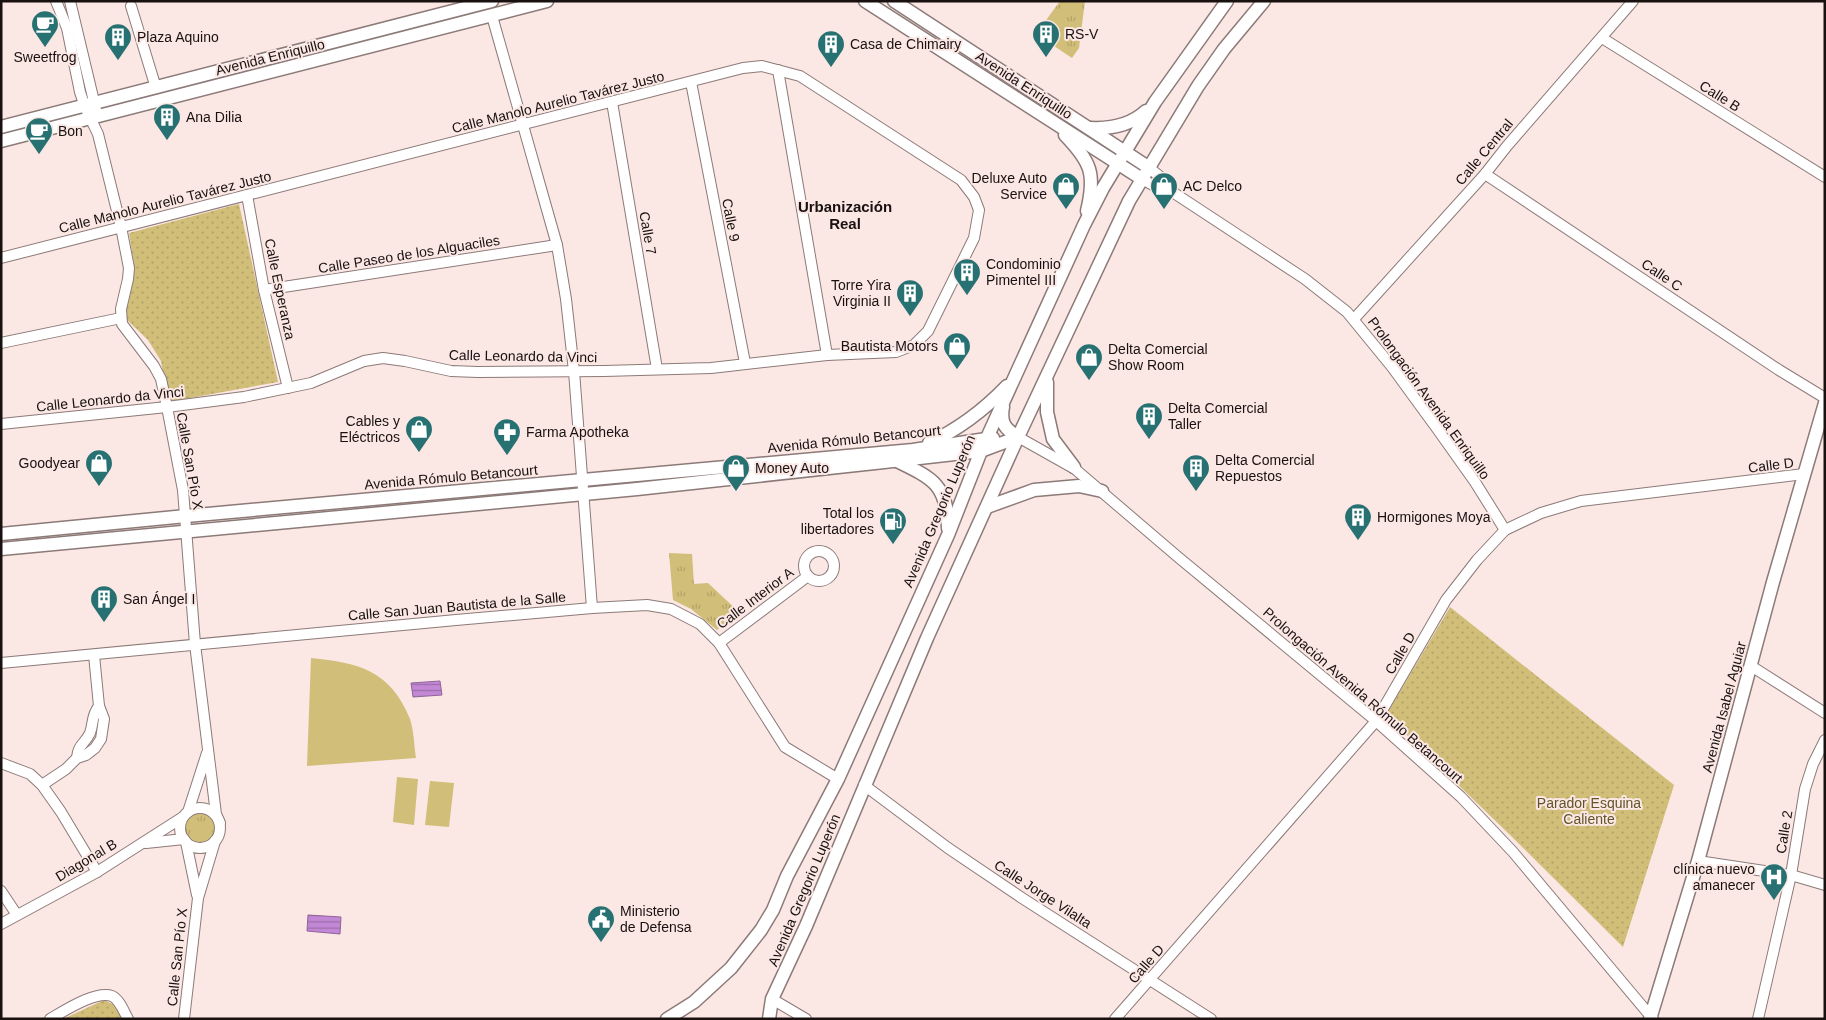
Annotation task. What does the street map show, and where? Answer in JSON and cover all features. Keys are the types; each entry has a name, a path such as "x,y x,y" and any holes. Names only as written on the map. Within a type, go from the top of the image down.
{"main road":[{"name":"Avenida Enriquillo","path":"1,141 156,88 492,1"},
{"name":"Avenida Enriquillo","path":"1,127 92,111 382,44 547,1"},
{"name":"Avenida Enriquillo","path":"865,1 1142,179"},
{"name":"Avenida Enriquillo","path":"894,1 1148,167"},
{"name":"Avenida Gregorio Luperón","path":"667,1019 694,1002 731,968 761,930 838,779 948,535 981,451 1084,225 1117,164 1155,102 1227,1"},
{"path":"1242,28 1245,16 1258,1"},
{"name":"Avenida Gregorio Luperón","path":"769,1019 772,999 806,926 927,638 988,507 1018,437 1129,201 1198,86 1264,1"},
{"path":"378,30 382,44"},
{"path":"979,74 987,62"},
{"path":"1090,128 1117,126 1130,122 1155,102"},
{"path":"1051,121 1082,152 1090,174 1091,185 1084,225"},
{"path":"1047,378 1047,412 1050,432 1074,467"},
{"path":"913,450 945,436 968,421 992,402 1014,379"},
{"path":"1004,401 1001,414 1004,427 1018,437"},
{"name":"Avenida Isabel Aguiar","path":"1651,1018 1698,861 1825,402"},
{"name":"Avenida Rómulo Betancourt","path":"1,549 187,531 913,450 987,438 1018,437"},
{"name":"Avenida Rómulo Betancourt","path":"1,534 186,516 582,487 898,461 981,451 1018,437"},
{"path":"898,461 927,475 941,491 948,509 948,535"},
{"path":"988,507 1034,490 1080,486 1102,491"}],"street":[{"path":"1,343 121,318 121,309 128,279 128,258 98,134 67,28 56,1"},
{"path":"70,1 92,111"},
{"name":"Calle Central","path":"1354,319 1485,174 1633,1"},
{"path":"131,6 156,88"},
{"path":"492,16 558,245 574,371 592,608"},
{"name":"Calle B","path":"1602,38 1825,177"},
{"name":"Calle Manolo Aurelio Tavárez Justo","path":"1,258 743,68 762,66 800,76 961,180 974,197 978,210 974,238 939,306"},
{"path":"778,70 827,355"},
{"name":"Calle 9","path":"691,82 745,363"},
{"name":"Calle 7","path":"612,102 657,369"},
{"name":"Prolongación Avenida Enriquillo","path":"1148,167 1163,180 1171,191 1305,280 1354,319 1438,430 1475,482 1505,530"},
{"name":"Calle C","path":"1485,174 1779,370 1825,398"},
{"name":"Prolongación Avenida Enriquillo","path":"1142,179 1158,188 1171,191"},
{"name":"Calle Esperanza","path":"246,195 264,290 288,388"},
{"name":"Calle Paseo de los Alguaciles","path":"264,290 558,245"},
{"name":"Calle Leonardo da Vinci","path":"1,424 167,407 244,396 311,383 364,361 383,358 451,371 574,371 710,368 827,355 896,352 914,346 928,331 939,306"},
{"name":"Calle San Pío X","path":"121,318 124,328 154,366 161,379 167,407 183,490 195,644 216,814 220,823"},
{"name":"Prolongación Avenida Rómulo Betancourt","path":"1018,437 1074,467 1178,557 1376,721 1460,797 1513,852 1614,971 1651,1018"},
{"name":"Calle D","path":"1115,1019 1376,721 1446,600 1477,560 1505,530 1540,513 1581,502 1804,474"},
{"name":"Calle Interior A","path":"720,643 808,576"},
{"name":"Calle San Juan Bautista de la Salle","path":"1,663 592,608 647,605 671,609 700,624 720,643 785,747 838,779"},
{"path":"42,785 60,774 77,758 86,756 101,739 104,719 99,706 94,655"},
{"path":"1751,666 1825,713"},
{"name":"Calle 2","path":"1758,1019 1791,875 1805,789 1813,764 1825,740"},
{"name":"Calle San Pío X","path":"185,815 208,749"},
{"path":"1,763 30,774 42,785 61,812 97,872"},
{"name":"Calle Jorge Vilalta","path":"864,785 955,853 1211,1019"},
{"path":"193,809 207,809 212,812 220,823 218,836 215,841 204,847 191,846 185,841 180,830 185,815 193,809"},
{"name":"Diagonal B","path":"1,924 97,872 185,815"},
{"path":"138,845 155,841 185,841"},
{"name":"Calle San Pío X","path":"185,841 198,898"},
{"name":"Calle San Pío X","path":"184,1019 198,898 215,841"},
{"path":"1698,861 1791,875 1825,885"},
{"path":"1,891 17,915"},
{"path":"57,1017 75,1005 101,995 112,996 118,1000 129,1019"},
{"path":"772,999 806,1019"}],"green space":[{"path":"1060,1 1085,1 1079,48 1072,58 1036,34"},
{"path":"239,204 278,382 168,402 161,361 148,340 124,317 134,265 129,233"},
{"path":"669,553 692,554 694,584 708,583 740,613 717,630 691,609 673,600"},
{"name":"Parador Esquina Caliente","path":"1450,607 1674,785 1623,947 1386,715"},
{"path":"311,658 358,667 383,679 402,703 410,719 416,758 307,766"},
{"path":"397,777 418,779 414,825 393,822"},
{"path":"430,781 454,783 449,827 425,825"},
{"path":"200,813 211,817 215,828 211,839 200,843 189,839 185,828 189,817"},
{"path":"104,1000 119,1007 121,1019 63,1019"}],"shaded area":[{"path":"440,681 442,695 413,697 411,683"},
{"path":"308,915 341,917 340,934 307,931"}],"place":[{"name":"Sweetfrog","path":"45,48"},
{"name":"RS-V","path":"1046,58"},
{"name":"Plaza Aquino","path":"118,61"},
{"name":"Casa de Chimairy","path":"831,68"},
{"name":"Ana Dilia","path":"167,141"},
{"name":"Bon","path":"39,155"},
{"name":"Deluxe Auto Service","path":"1066,210"},
{"name":"AC Delco","path":"1164,210"},
{"name":"Condominio Pimentel III","path":"967,296"},
{"name":"Torre Yira Virginia II","path":"910,317"},
{"name":"Bautista Motors","path":"957,370"},
{"name":"Delta Comercial Show Room","path":"1089,381"},
{"name":"Delta Comercial Taller","path":"1149,440"},
{"name":"Cables y Eléctricos","path":"419,453"},
{"name":"Farma Apotheka","path":"507,456"},
{"name":"Goodyear","path":"99,487"},
{"name":"Money Auto","path":"736,492"},
{"name":"Delta Comercial Repuestos","path":"1196,492"},
{"name":"Hormigones Moya","path":"1358,541"},
{"name":"Total los libertadores","path":"893,545"},
{"name":"San Ángel I","path":"104,623"},
{"name":"clínica nuevo amanecer","path":"1774,901"},
{"name":"Ministerio de Defensa","path":"601,943"}],"district":[{"name":"Urbanización Real","path":"845,216"}]}
